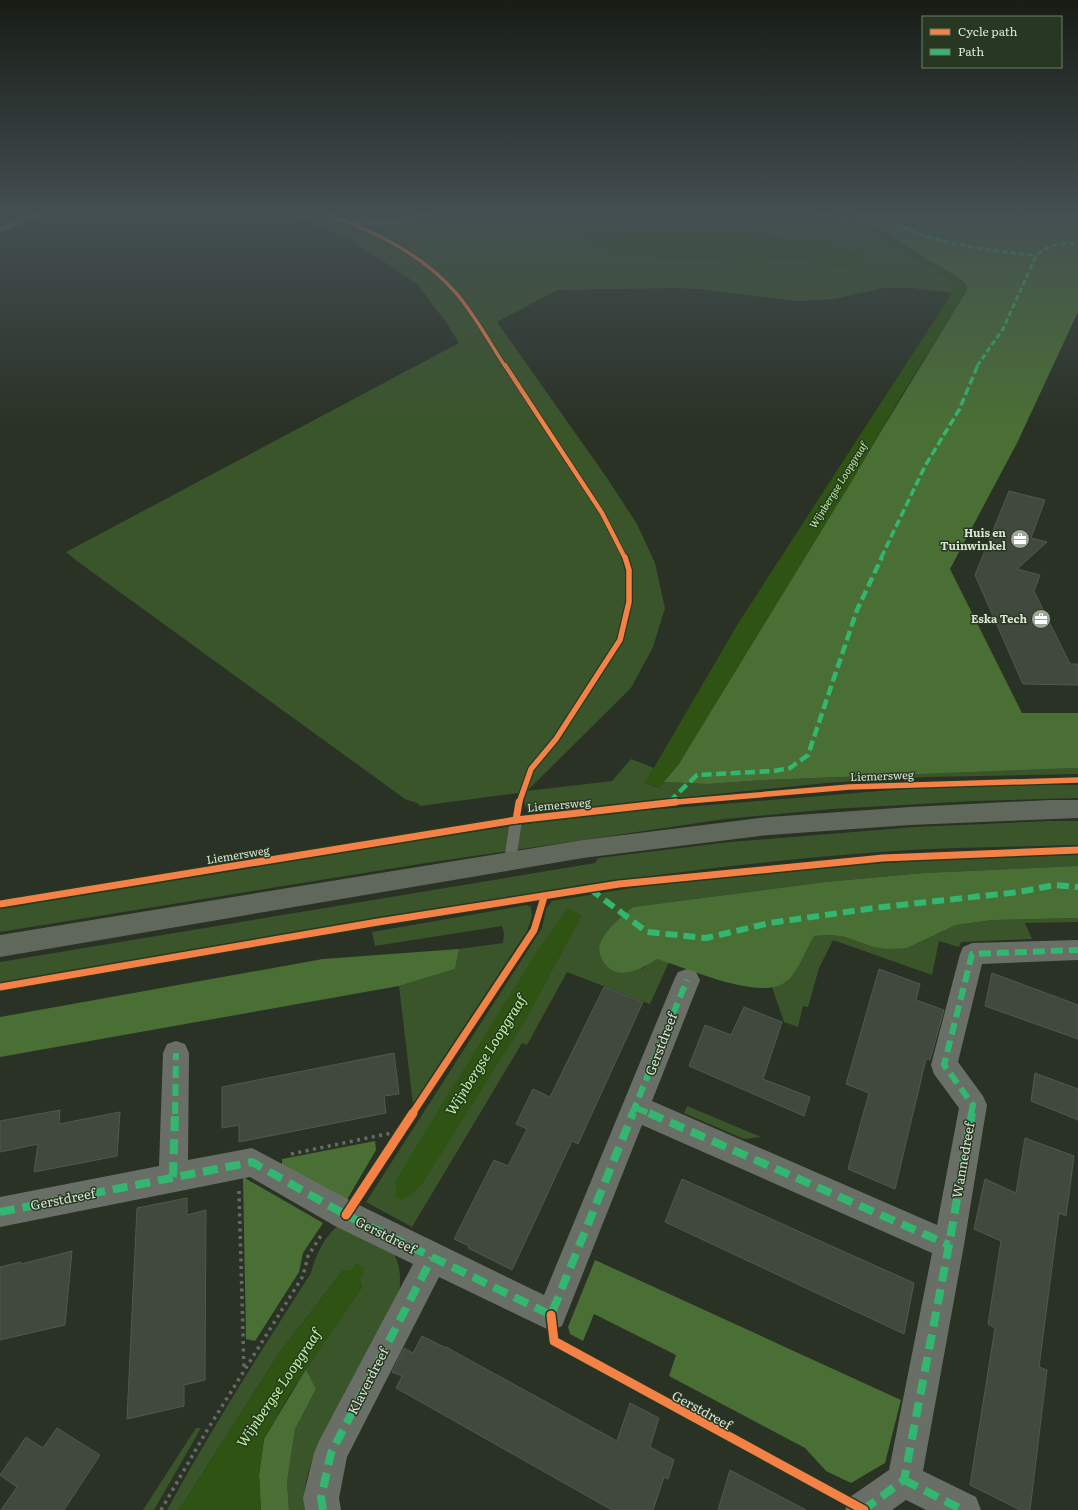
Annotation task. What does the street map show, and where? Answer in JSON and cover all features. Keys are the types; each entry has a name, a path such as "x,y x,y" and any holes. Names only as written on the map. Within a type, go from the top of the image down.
{"main road":[{"path":"0,946 583,849 769,826 910,816 1078,809"}],"street":[{"name":"Wannedreef","path":"904,1480 949,1245 973,1105 944,1065 972,954 1078,950"},
{"name":"Gerstdreef","path":"0,1212 245,1164 432,1258 551,1315 636,1108 686,980"},
{"path":"173,1177 176,1052"},
{"path":"636,1108 949,1245"},
{"name":"Klaverdreef","path":"323,1510 321,1498 331,1453 432,1258"},
{"path":"863,1510 904,1480 963,1510"}],"lane":[{"path":"510,861 516,820"}],"path":[{"path":"397,1137 406,1124"},
{"path":"244,1371 245,1164 402,1131"},
{"path":"161,1510 206,1432 303,1276 308,1256 337,1210"}],"shaded area":[{"path":"417,284 953,284 954,286 952,293 912,288 883,288 833,299 798,301 698,289 557,290 497,322 607,478 637,524 655,563 665,608 653,647 631,688 527,791 612,781 631,759 654,768 645,783 659,788 663,782 708,784 763,780 1078,768 1078,774 927,777 826,783 541,812 528,809 526,807 524,801 526,792 420,806 417,803 405,799 66,552 459,343 446,322"},
{"path":"965,284 1078,284 1078,312 1017,443 950,569 1022,713 1078,713 1078,768 763,780 708,784 663,782 678,765 967,290"},
{"path":"1021,785 1078,785 1078,798 973,801 832,809 725,819 426,863 0,932 0,909 384,845 587,815 904,789"},
{"path":"1078,821 1078,845 963,848 855,854 737,865 581,885 0,984 0,962 595,863 598,858 730,842 914,827"},
{"path":"1078,854 1078,866 924,873 825,882 633,907 610,929 642,969 657,958 669,962 650,1004 567,972 527,1045 522,1043 412,1227 366,1202 542,928 546,909 552,901 657,884 795,870 920,860"},
{"path":"1078,866 1078,918 993,920 956,925 907,948 887,949 873,947 845,937 832,935 814,936 791,977 787,981 775,987 760,988 742,986 657,959 637,970 622,973 608,968 601,957 599,948 606,933 633,907 825,882 924,873"},
{"path":"527,905 531,907 532,917 527,931 413,1104 399,986 455,969 459,949 503,943 504,933 502,926 375,946 372,932"},
{"path":"1078,918 1078,922 1025,923 1032,939 961,942 959,947 939,941 932,975 833,940 819,968 808,1007 803,1006 798,1027 784,1022 772,987 786,982 794,971 813,936 833,935 845,937 873,947 907,948 956,925 993,920"},
{"path":"459,949 455,969 399,986 0,1057 0,1017 323,959"},
{"path":"687,1106 761,1137 744,1139 684,1113"},
{"path":"375,1141 376,1150 345,1203 282,1171 282,1159"},
{"path":"243,1177 323,1223 303,1253 299,1272 255,1341 246,1339"},
{"path":"340,1224 392,1251 399,1266 400,1272 399,1294 320,1442 310,1467 304,1493 305,1510 289,1510 287,1482 295,1429 316,1389 306,1369 362,1287 352,1270 343,1270 278,1355 179,1510 167,1510 219,1420 311,1273 321,1246"},
{"path":"595,1260 901,1400 885,1463 851,1483 826,1471 805,1448 669,1376 676,1355 594,1314 583,1341 570,1334 568,1327"},
{"path":"306,1369 316,1389 295,1429 287,1482 289,1510 261,1510 259,1475 264,1439"},
{"path":"196,1428 201,1428 154,1510 143,1510"}],"water":[{"name":"Wijnbergse Loopgraaf","path":"953,284 965,284 967,286 967,290 678,765 659,788 645,783 739,622 952,293 954,286"},
{"name":"Wijnbergse Loopgraaf","path":"567,908 582,915 528,1016 422,1184 411,1195 401,1200 394,1196 397,1191 395,1182 536,953"},
{"name":"Wijnbergse Loopgraaf","path":"356,1263 365,1269 360,1278 362,1287 291,1392 264,1439 259,1475 261,1510 179,1510 278,1355 343,1270 352,1270"}],"building":[{"path":"1009,491 1045,500 1031,538 1047,542 1017,569 1040,575 1034,591 1070,664 1078,664 1078,685 1023,684 975,575"},
{"path":"879,969 920,984 916,1000 944,1010 930,1060 926,1059 895,1189 848,1169 869,1093 846,1084"},
{"path":"992,973 1078,1005 1078,1039 985,1006"},
{"path":"604,987 643,1002 578,1144 572,1141 512,1270 468,1248 469,1246 454,1239 494,1160 508,1166 527,1129 516,1124 533,1089 550,1097"},
{"path":"744,1007 782,1022 763,1079 810,1097 804,1116 689,1066 705,1025 731,1035"},
{"path":"394,1053 399,1094 384,1096 386,1113 239,1142 239,1125 222,1128 222,1087"},
{"path":"1035,1073 1078,1089 1078,1120 1031,1101"},
{"path":"60,1110 59,1124 120,1112 117,1156 34,1172 38,1144 0,1152 0,1121"},
{"path":"1025,1138 1074,1156 1066,1216 1059,1213 1039,1367 1047,1370 1030,1510 1020,1510 970,1485 995,1328 988,1324 1001,1241 974,1229 985,1179 1016,1193"},
{"path":"682,1179 914,1283 904,1334 665,1222"},
{"path":"187,1198 187,1215 206,1210 205,1380 184,1385 184,1406 127,1419 137,1208"},
{"path":"72,1251 65,1325 0,1340 0,1267 21,1262 21,1264"},
{"path":"422,1336 446,1347 617,1441 630,1403 659,1418 650,1447 674,1460 668,1479 664,1477 653,1510 612,1510 396,1388 402,1376 392,1372 404,1348 413,1353"},
{"path":"57,1428 100,1455 64,1510 1,1510 17,1487 0,1475 26,1437 43,1448"},
{"path":"730,1470 806,1510 718,1510"}],"marked path":[{"path":"669,802 697,775 774,771 790,768 808,755 857,610 925,466 959,410 977,366 1003,329 1023,284"},
{"path":"590,889 647,932 706,938 770,923 874,908 1019,892 1055,885 1078,887"},
{"path":"863,1510 904,1480 949,1245 973,1105 944,1065 972,954 1078,950"},
{"path":"0,1212 252,1162 346,1215 551,1315 687,980"},
{"path":"173,1177 176,1053"},
{"path":"636,1108 949,1245"},
{"path":"323,1510 321,1498 331,1453 432,1258"},
{"path":"904,1480 963,1510"}],"cycle path":[{"name":"Liemersweg","path":"447,284 467,308 602,513 624,554 629,570 629,602 620,640 556,739 531,769 519,800 516,820"},
{"name":"Liemersweg","path":"0,904 516,820 667,803 849,787 1078,780"},
{"path":"0,987 378,922 619,884 883,858 1078,850"},
{"path":"346,1215 534,930 544,897"},
{"path":"551,1315 554,1341 864,1510"}],"place":[{"name":"Huis en Tuinwinkel","path":"1020,539"},
{"name":"Eska Tech","path":"1041,619"}]}
